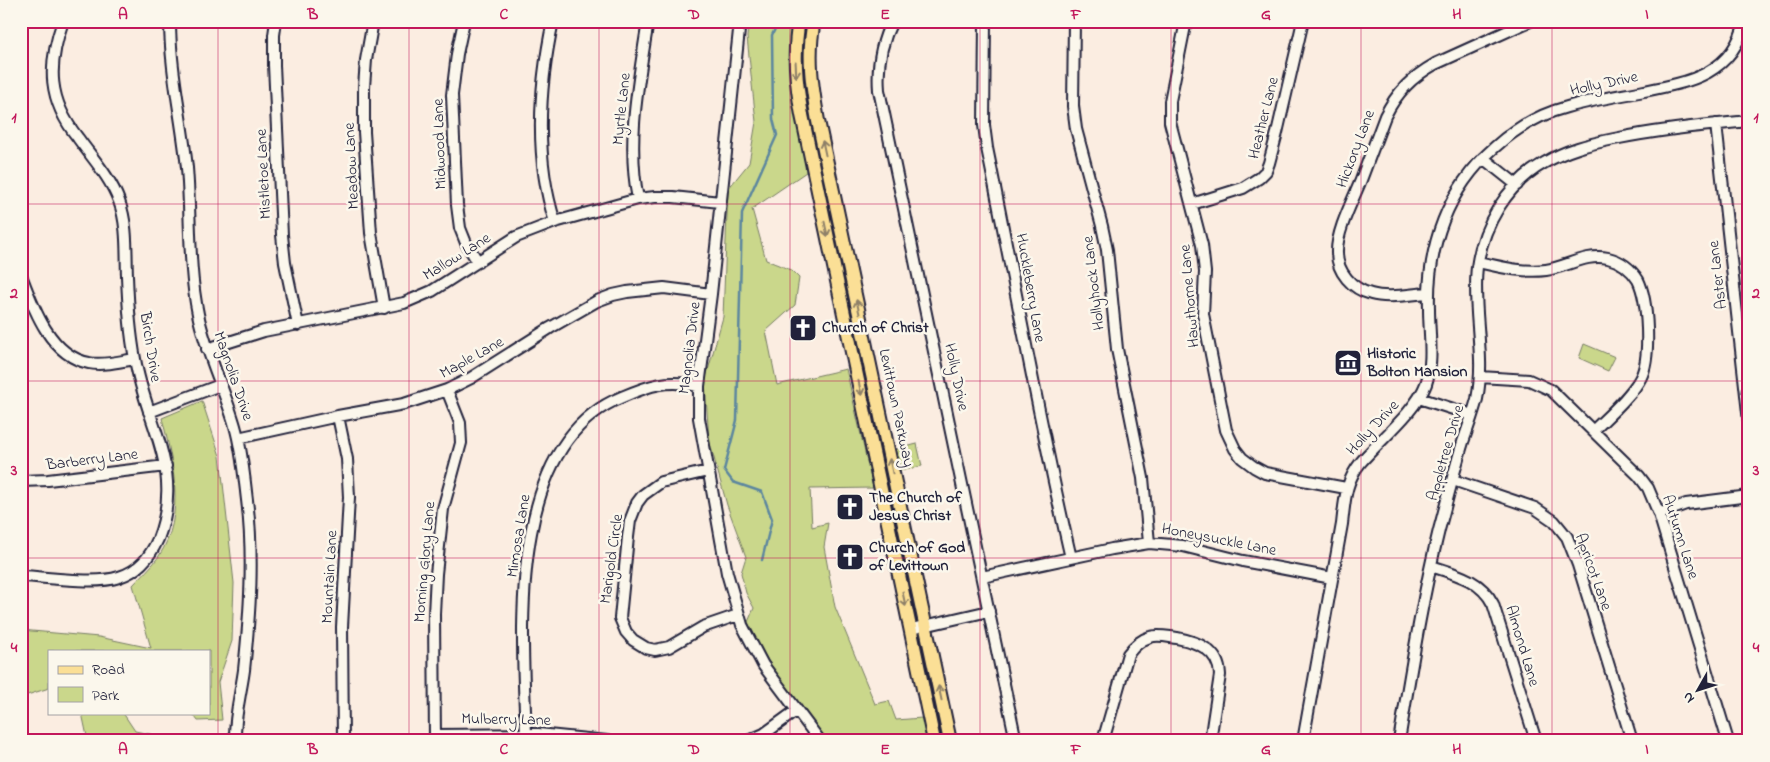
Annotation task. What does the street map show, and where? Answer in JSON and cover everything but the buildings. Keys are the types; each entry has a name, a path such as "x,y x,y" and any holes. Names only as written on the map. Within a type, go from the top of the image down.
{"main road":[{"name":"Levittown Parkway","path":"800,21 795,67 802,115 934,741"},
{"name":"Levittown Parkway","path":"814,21 810,51 810,71 814,95 950,741"}],"street":[{"name":"Birch Drive","path":"21,576 94,580 118,578 137,569 150,555 161,530 167,501 166,466 162,447 139,382 135,359 128,306 125,239 120,206 104,174 66,120 56,101 54,92 52,63 63,21"},
{"name":"Magnolia Drive","path":"170,21 187,170 193,277 198,312 207,349 238,438 247,502 251,576 244,671 235,741"},
{"name":"Mistletoe Lane","path":"276,21 274,65 282,235 285,263 298,325"},
{"name":"Meadow Lane","path":"373,21 366,60 364,132 371,232 384,308"},
{"name":"Midwood Lane","path":"464,21 457,54 452,95 457,205 460,228 466,243 478,262"},
{"path":"553,21 542,84 542,115 546,190 555,222"},
{"name":"Myrtle Lane","path":"638,199 632,146 648,21"},
{"name":"Magnolia Drive","path":"740,21 711,294 699,386 700,426 727,573 738,615 750,643 763,665 820,741"},
{"name":"Holly Drive","path":"892,21 881,52 878,69 879,90 1016,741"},
{"name":"Huckleberry Lane","path":"985,21 984,125 987,148 1016,290 1026,350 1071,558"},
{"name":"Hollyhock Lane","path":"1074,21 1073,106 1076,129 1107,250 1116,340 1143,478 1149,543"},
{"name":"Hawthorne Lane","path":"1186,21 1169,110 1170,122 1205,260 1203,314 1226,430 1235,449 1248,464 1265,473 1346,488"},
{"name":"Heather Lane","path":"1192,204 1243,188 1266,171 1270,163 1302,21"},
{"name":"Hickory Lane","path":"1428,293 1377,296 1361,291 1354,286 1341,270 1336,253 1349,210 1384,116 1392,102 1415,76 1435,64 1530,21"},
{"name":"Holly Drive","path":"1302,741 1342,524 1346,488 1353,472 1419,398 1426,384 1429,371 1430,349 1428,293 1430,266 1440,227 1448,206 1483,158 1519,128 1551,112 1587,102 1672,86 1708,74 1726,58 1735,46 1745,21"},
{"name":"Appletree Drive","path":"1399,741 1417,634 1431,566 1452,480 1478,394 1480,377 1476,285 1478,262 1487,230 1494,214 1507,195 1542,164 1572,150 1653,132 1749,121"},
{"name":"Aster Lane","path":"1716,124 1749,422"},
{"path":"1483,158 1517,185"},
{"name":"Mallow Lane","path":"207,349 257,333 404,303 432,291 516,237 555,222 638,199 674,197 720,202"},
{"path":"1478,262 1524,271 1539,271 1597,257 1616,260 1626,267 1638,280 1643,295 1647,340 1645,368 1641,379 1593,430"},
{"path":"21,275 48,333 63,351 90,364 135,359"},
{"name":"Maple Lane","path":"238,438 404,404 447,390 471,378 597,301 613,295 664,288 711,294"},
{"name":"Autumn Lane","path":"1480,377 1516,378 1539,384 1551,390 1639,476 1648,488 1658,514 1728,741"},
{"name":"Mimosa Lane","path":"526,734 524,679 525,590 530,540 542,486 548,471 563,443 571,433 584,420 604,405 647,386 659,383 671,382 699,386"},
{"path":"149,412 220,385"},
{"name":"Morning Glory Lane","path":"435,738 434,614 436,574 443,509 461,442 460,423 447,390"},
{"path":"1419,398 1472,415"},
{"name":"Mountain Lane","path":"338,416 347,459 349,488 341,660 343,741"},
{"name":"Barberry Lane","path":"21,481 48,480 166,466"},
{"name":"Marigold Circle","path":"708,471 661,482 643,495 637,503 630,521 620,618 626,632 633,640 646,648 655,650 670,647 703,627 738,615"},
{"name":"Apricot Lane","path":"1452,480 1535,508 1554,521 1566,537 1578,565 1632,741"},
{"path":"1658,514 1686,504 1749,496"},
{"name":"Honeysuckle Lane","path":"982,577 1149,543 1183,546 1244,561 1332,578"},
{"name":"Almond Lane","path":"1431,566 1472,581 1490,596 1536,741"},
{"path":"911,629 989,611"},
{"path":"1102,741 1128,654 1140,641 1157,636 1196,642 1209,650 1216,658 1220,668 1220,675 1210,741"},
{"path":"748,741 764,734 797,710"},
{"name":"Mulberry Lane","path":"435,738 526,734 607,741"}],"green space":[{"path":"749,21 800,21 806,172 752,209 766,260 791,270 799,278 795,305 766,331 777,385 846,369 873,488 810,489 812,527 828,523 824,547 835,607 875,704 889,701 896,720 922,718 927,741 828,741 774,669 755,638 748,622 754,608 746,593 741,573 746,557 727,505 709,440 705,381 723,317 728,189 749,163 756,122 747,37"},
{"path":"1584,344 1615,357 1608,371 1579,358"},
{"path":"202,401 220,456 234,583 232,641 218,682 222,720 198,721 193,714 210,714 210,650 48,650 48,688 21,697 21,630 99,637 151,648 133,585 159,556 167,540 175,506 173,470 162,418"},
{"path":"917,444 922,466 899,471 894,450"},
{"path":"82,714 124,714 135,731 155,735 158,741 88,741"}],"waterway":[{"path":"762,560 772,519 762,492 733,482 724,470 737,420 742,213 777,135 773,119 772,35 779,21"}],"place":[{"name":"Church of Christ","path":"803,328"},
{"name":"Historic Bolton Mansion","path":"1348,363"},
{"name":"The Church of Jesus Christ","path":"850,507"},
{"name":"Church of God of Levittown","path":"850,557"}]}
